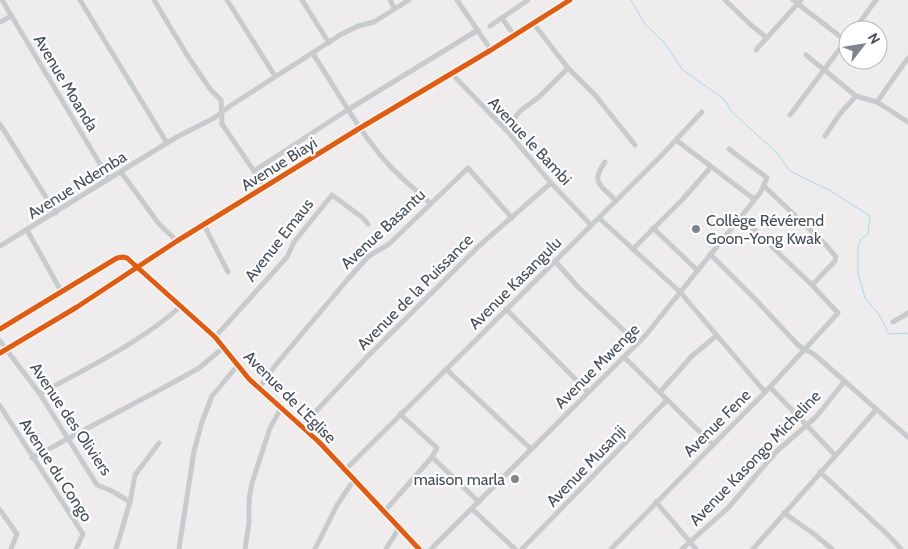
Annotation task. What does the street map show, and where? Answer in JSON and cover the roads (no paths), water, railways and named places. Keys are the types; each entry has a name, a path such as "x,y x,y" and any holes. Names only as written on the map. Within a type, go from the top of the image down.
{"street":[{"name":"Avenue Moanda","path":"2,0 109,179"},
{"path":"80,0 167,143"},
{"path":"154,0 187,55 210,89 221,100 222,124 226,132 265,187"},
{"path":"227,0 275,76"},
{"path":"302,0 329,43"},
{"path":"390,0 394,8"},
{"name":"Avenue Ndemba","path":"1,244 56,213 167,143 222,113 275,76 352,29 374,22 409,0"},
{"path":"457,0 491,50"},
{"path":"490,26 528,0"},
{"name":"Avenue Biayi","path":"0,353 84,302 177,241 570,0"},
{"path":"725,0 767,38"},
{"path":"861,20 876,0"},
{"path":"756,50 797,1 838,33"},
{"path":"0,22 11,16"},
{"path":"502,18 514,36"},
{"path":"532,23 568,68 595,95 635,145"},
{"path":"254,171 349,109 478,30"},
{"path":"790,115 838,53"},
{"path":"313,54 360,128 390,166 430,203"},
{"path":"806,55 856,96 877,102 908,122"},
{"path":"877,102 908,58"},
{"path":"506,130 520,111 539,97 568,68"},
{"name":"Avenue le Bambi","path":"451,74 506,130 591,225"},
{"path":"825,136 839,115 856,96"},
{"name":"Avenue Kasangulu","path":"345,470 616,201 702,112"},
{"path":"0,124 56,213"},
{"path":"676,140 754,199"},
{"path":"729,149 767,178 764,186 827,246 836,257 835,261 812,285 741,217"},
{"path":"605,162 596,178 616,201"},
{"path":"633,249 682,200 711,167"},
{"name":"Avenue Basantu","path":"259,388 274,367 369,256 388,244 469,168 512,218"},
{"path":"121,172 159,224 177,241"},
{"name":"Avenue de la Puissance","path":"302,426 480,245 552,183"},
{"name":"Avenue Mwenge","path":"431,549 656,324 764,186"},
{"name":"Avenue Emaus","path":"215,336 287,257 294,242 332,195 368,224"},
{"path":"599,218 680,292 765,392"},
{"path":"204,225 228,272"},
{"path":"653,228 697,270"},
{"path":"27,230 61,291"},
{"path":"710,254 755,298 799,346 810,351 908,437"},
{"path":"0,329 120,256 127,258 138,267"},
{"path":"555,261 578,287 638,343"},
{"name":"Avenue de L'Eglise","path":"138,267 215,336 259,388 302,426 419,549"},
{"name":"Avenue Fene","path":"611,549 838,315 838,312 812,285"},
{"path":"40,394 162,324 181,306"},
{"path":"506,309 588,392"},
{"path":"893,322 908,313"},
{"path":"660,392 692,356 716,336"},
{"name":"Avenue des Oliviers","path":"0,341 40,394 97,485 112,490 130,502"},
{"path":"32,458 199,368 224,347"},
{"path":"624,358 713,445"},
{"path":"179,549 194,451 202,422 212,396 238,365"},
{"path":"446,369 531,449"},
{"name":"Avenue Kasongo Micheline","path":"682,549 728,508 777,451 806,424 818,416 844,382"},
{"path":"770,387 835,455"},
{"name":"Avenue Musanji","path":"522,549 667,400"},
{"name":"Avenue du Congo","path":"0,406 83,534 76,549"},
{"path":"245,549 248,500 252,483 270,428 281,408"},
{"path":"752,549 876,410"},
{"path":"384,512 437,450 400,414"},
{"name":"Avenue des Oliviers","path":"116,549 130,502 135,475 158,444"},
{"path":"432,457 480,502"},
{"path":"820,472 901,549"},
{"path":"315,549 337,505 354,480"},
{"path":"656,502 696,549"},
{"path":"472,509 515,549"},
{"path":"0,510 17,534 11,549"},
{"path":"784,513 832,549"},
{"path":"386,549 399,528"}],"waterway":[{"path":"631,0 645,24 664,42 683,70 724,99 733,113 776,152 790,171 831,191 870,216 868,234 861,239 858,247 858,273 865,298 878,313 889,334 908,334"}],"place":[{"name":"Collège Révérend Goon-Yong Kwak","path":"696,229"},
{"name":"maison marla","path":"515,479"}]}
